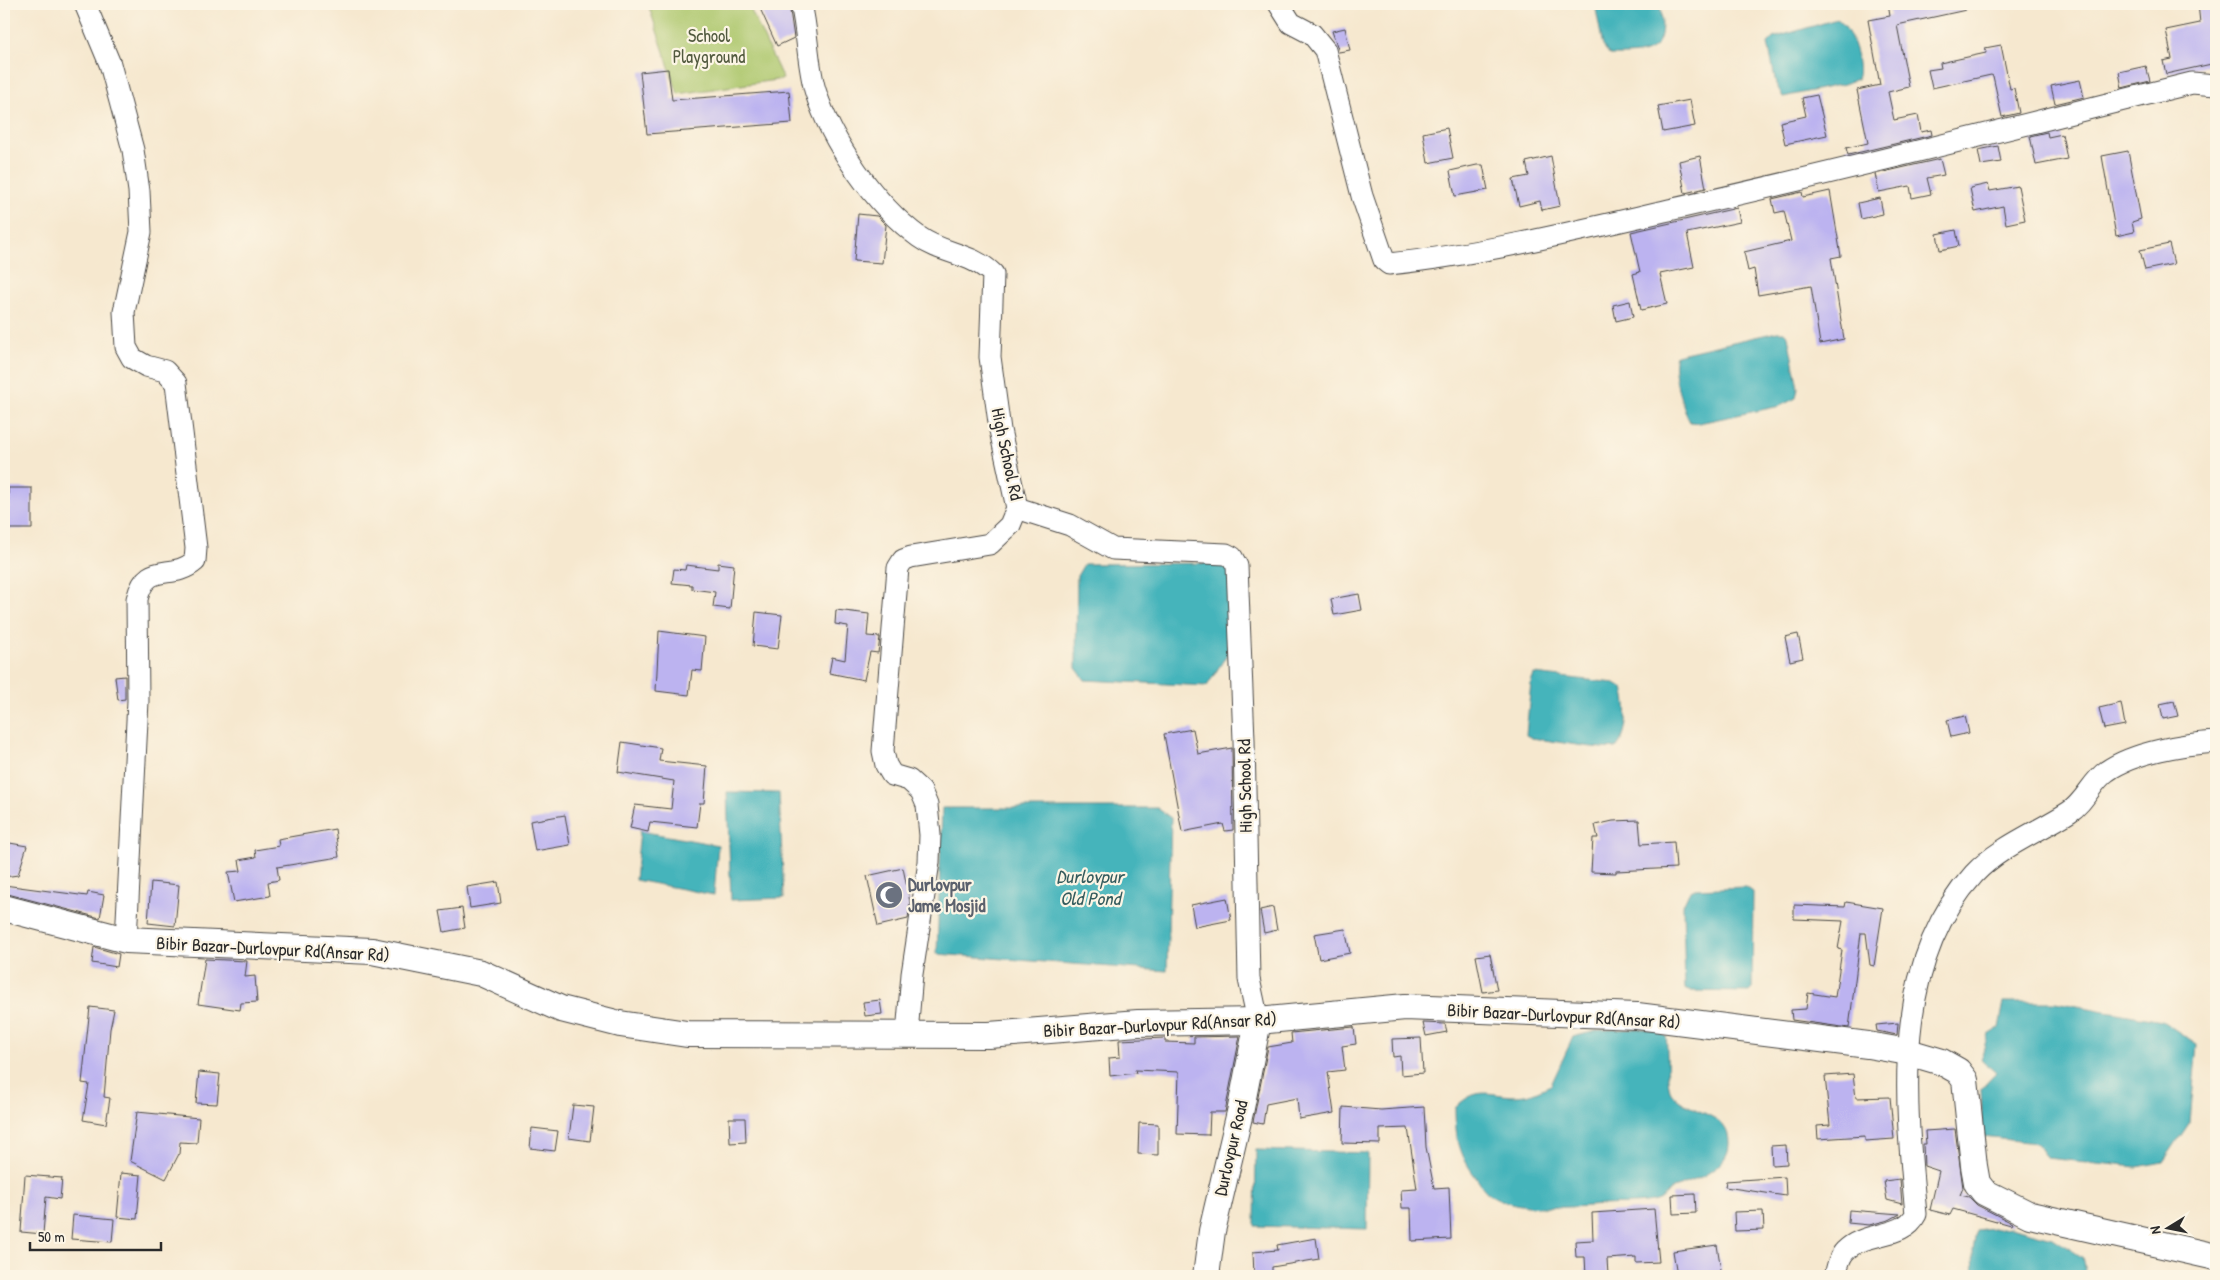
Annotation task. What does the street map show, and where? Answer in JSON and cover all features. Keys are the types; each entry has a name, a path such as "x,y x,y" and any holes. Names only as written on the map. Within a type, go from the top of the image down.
{"street":[{"path":"86,4 110,64 133,150 140,191 141,232 124,312 125,342 132,358 146,366 165,371 176,383 196,548 195,561 187,568 150,575 141,584 137,599 138,710 126,940"},
{"name":"High School Rd","path":"801,4 818,96 836,139 869,186 897,217 920,238 962,254 984,265 993,274 990,357 1000,430 1016,508 1070,525 1113,549 1226,554 1232,557 1237,566 1244,740 1249,979 1258,1021"},
{"path":"1279,4 1291,23 1312,34 1325,50 1362,196 1384,260 1389,264 1430,259 1562,234 1812,179 2192,83 2216,85"},
{"path":"907,1034 912,974 930,862 930,835 927,805 921,791 909,780 892,774 886,765 883,751 898,568 903,560 990,544 1010,525 1016,508"},
{"path":"1835,1276 1845,1251 1861,1240 1904,1228 1912,1223 1916,1214 1908,1093 1908,1052 1918,984 1928,950 1950,906 1975,873 2000,853 2072,810 2107,771 2133,758 2194,744 2216,742"},
{"name":"Bibir Bazar-Durlovpur Rd(Ansar Rd)","path":"4,908 126,940 372,951 482,973 561,1009 620,1024 687,1034 989,1035 1138,1023 1258,1021 1405,1007 1637,1016 1908,1052 1942,1062 1958,1071 1965,1080 1977,1183 1984,1192 2030,1215 2216,1257"},
{"name":"Durlovpur Road","path":"1206,1276 1212,1231 1241,1108 1258,1021"}],"green space":[{"name":"School Playground","path":"648,4 748,4 783,79 678,94"}],"water":[{"path":"1595,4 1660,4 1662,19 1659,41 1654,47 1638,54 1610,55 1603,46"},
{"path":"1837,19 1842,23 1851,38 1857,56 1857,79 1844,84 1783,97 1776,84 1768,43 1773,38"},
{"path":"1784,332 1788,336 1798,388 1796,398 1780,406 1699,423 1690,422 1678,389 1675,370 1676,355"},
{"path":"1226,563 1230,574 1228,653 1207,686 1085,680 1076,668 1077,576 1084,564"},
{"path":"1534,674 1615,683 1623,688 1626,703 1626,719 1623,735 1616,748 1576,745 1532,738 1526,735 1531,682"},
{"path":"727,792 779,793 784,898 731,900"},
{"name":"Durlovpur Old Pond","path":"942,808 1157,808 1171,818 1167,971 937,954"},
{"path":"640,831 718,845 714,895 635,880"},
{"path":"1746,887 1753,892 1752,989 1749,992 1690,991 1685,989 1683,905 1689,892 1695,889"},
{"path":"2004,1002 2055,1002 2162,1021 2197,1044 2190,1122 2163,1162 2137,1167 2046,1158 2037,1143 1983,1137 1981,1089 1996,1073 1981,1059 1988,1035 1999,1028"},
{"path":"1641,1029 1657,1031 1666,1036 1668,1082 1671,1092 1687,1105 1715,1119 1727,1133 1729,1144 1723,1161 1708,1173 1673,1188 1661,1199 1648,1203 1561,1207 1530,1206 1502,1200 1486,1191 1467,1164 1460,1149 1455,1108 1464,1100 1481,1093 1525,1095 1551,1085 1573,1037 1600,1030"},
{"path":"1256,1150 1368,1153 1367,1229 1255,1226"},
{"path":"2010,1227 2053,1238 2082,1257 2086,1276 1974,1276 1973,1251 1976,1231"}],"building":[{"path":"758,4 789,4 794,38 777,46"},
{"path":"1888,4 1965,4 1966,10 1897,25 1909,87 1888,92 1894,120 1918,115 1921,132 1931,130 1932,135 1848,155 1846,148 1868,143 1857,90 1880,85 1868,20 1890,16"},
{"path":"2198,4 2216,4 2216,63 2166,74 2163,61 2172,59 2166,30 2200,23"},
{"path":"1345,28 1350,50 1339,52 1332,31"},
{"path":"2001,45 2010,89 2014,88 2019,113 2002,117 1993,76 1991,75 1932,88 1928,70 1941,68 1940,63 1986,53 1985,48"},
{"path":"2146,66 2150,81 2122,88 2119,72"},
{"path":"668,69 672,100 789,91 792,123 647,134 640,72"},
{"path":"2080,80 2084,97 2055,104 2051,86"},
{"path":"1817,95 1827,135 1785,144 1780,122 1806,116 1802,98"},
{"path":"1690,100 1695,126 1663,132 1658,106"},
{"path":"1447,128 1453,158 1428,163 1423,133"},
{"path":"2047,132 2048,137 2062,134 2067,159 2036,165 2030,136"},
{"path":"1998,146 2001,162 1981,165 1978,150"},
{"path":"2128,151 2141,219 2132,222 2134,232 2116,236 2102,156"},
{"path":"1551,156 1560,206 1542,210 1540,201 1519,206 1513,179 1529,176 1526,162"},
{"path":"1700,156 1706,188 1685,193 1679,161"},
{"path":"1940,159 1944,175 1927,178 1931,194 1912,198 1910,186 1879,192 1875,174"},
{"path":"1483,165 1488,190 1455,196 1450,171"},
{"path":"1988,184 1990,191 2018,186 2025,220 2006,224 2003,206 1975,212 1970,188"},
{"path":"1830,191 1841,256 1831,258 1844,339 1820,344 1811,286 1758,295 1754,269 1748,271 1744,252 1791,241 1784,211 1775,213 1772,199 1802,192 1803,197"},
{"path":"1880,198 1883,214 1861,219 1858,203"},
{"path":"1737,208 1740,222 1687,233 1694,267 1660,274 1667,304 1641,310 1633,274 1640,272 1631,232"},
{"path":"858,214 877,216 886,225 882,263 854,261"},
{"path":"1956,230 1959,246 1940,250 1937,234"},
{"path":"2169,244 2174,264 2145,270 2140,250"},
{"path":"1630,301 1633,317 1616,321 1613,305"},
{"path":"8,488 32,488 32,529 4,529 4,508 9,508"},
{"path":"718,563 734,565 730,609 713,607 715,592 692,589 692,585 672,583 674,569 685,570 686,565 718,569"},
{"path":"1359,594 1362,610 1334,615 1331,599"},
{"path":"836,610 869,614 867,636 880,637 878,653 870,652 864,680 829,673 832,657 845,660 848,626 835,624"},
{"path":"756,612 782,615 778,649 753,646"},
{"path":"659,631 705,637 702,671 692,670 689,695 656,691"},
{"path":"1798,634 1803,658 1790,661 1785,637"},
{"path":"125,676 125,699 118,700 115,677"},
{"path":"2174,701 2178,716 2163,719 2160,704"},
{"path":"2121,703 2125,725 2104,729 2099,708"},
{"path":"1965,716 1969,733 1951,737 1947,720"},
{"path":"1193,729 1198,754 1232,748 1233,830 1225,831 1223,824 1182,832 1164,734"},
{"path":"622,742 661,748 659,761 707,766 704,803 700,803 697,827 650,822 648,832 630,828 635,805 671,809 674,781 618,772"},
{"path":"565,815 570,845 535,851 530,821"},
{"path":"1639,820 1641,844 1674,842 1676,868 1616,871 1616,873 1591,872 1593,838 1598,838 1595,825 1613,821"},
{"path":"335,829 339,857 277,867 279,880 268,882 270,896 234,902 228,872 241,871 239,860 256,857 255,850 279,846 278,839"},
{"path":"4,842 27,846 18,875 4,877"},
{"path":"903,868 910,902 908,919 878,926 867,876"},
{"path":"151,882 179,885 175,926 148,923"},
{"path":"498,882 501,903 470,908 467,887"},
{"path":"4,885 87,896 88,892 104,895 100,918 4,893"},
{"path":"1227,898 1231,920 1195,927 1191,905"},
{"path":"1846,902 1883,908 1874,966 1870,965 1866,933 1861,933 1849,1028 1792,1020 1791,1010 1806,1009 1808,993 1835,997 1842,950 1838,949 1843,921 1794,919 1794,905 1845,907"},
{"path":"1273,907 1277,930 1264,933 1260,910"},
{"path":"462,908 465,928 444,932 440,911"},
{"path":"1345,929 1350,953 1319,959 1314,934"},
{"path":"94,947 119,954 117,967 92,963"},
{"path":"1490,954 1497,990 1483,992 1476,956"},
{"path":"205,959 247,961 245,977 255,976 257,1002 241,1003 240,1010 198,1004"},
{"path":"880,1000 882,1014 865,1016 863,1002"},
{"path":"90,1007 114,1010 110,1029 104,1097 110,1098 106,1124 83,1120 89,1084 82,1083"},
{"path":"1423,1023 1445,1024 1447,1032 1426,1036"},
{"path":"1898,1023 1897,1035 1877,1031 1876,1025"},
{"path":"1354,1027 1356,1044 1342,1046 1345,1070 1328,1072 1334,1113 1299,1119 1297,1098 1266,1104 1263,1124 1253,1122 1268,1047 1292,1043 1291,1033"},
{"path":"1240,1036 1225,1112 1210,1112 1209,1135 1177,1134 1179,1072 1135,1070 1136,1073 1110,1076 1109,1058 1120,1057 1119,1040 1165,1038 1165,1042 1194,1043 1194,1037"},
{"path":"1421,1038 1423,1073 1401,1075 1400,1056 1393,1057 1392,1039"},
{"path":"199,1072 220,1074 217,1104 196,1103"},
{"path":"1853,1074 1856,1098 1890,1097 1894,1139 1865,1141 1865,1136 1818,1139 1817,1126 1830,1125 1825,1076"},
{"path":"573,1105 594,1107 590,1141 569,1138"},
{"path":"1343,1107 1381,1110 1424,1107 1426,1147 1434,1188 1449,1187 1451,1239 1412,1241 1411,1208 1402,1208 1401,1190 1417,1189 1408,1128 1380,1129 1380,1144 1342,1143"},
{"path":"137,1112 199,1118 197,1143 180,1142 179,1154 166,1179 130,1161"},
{"path":"729,1118 745,1118 746,1142 730,1143"},
{"path":"1139,1123 1158,1124 1158,1155 1138,1154"},
{"path":"532,1128 558,1131 555,1151 530,1148"},
{"path":"1955,1129 1963,1188 1960,1195 1969,1197 1977,1205 2012,1223 2011,1225 1953,1209 1950,1215 1930,1210 1939,1171 1924,1166 1923,1144 1926,1144 1925,1131"},
{"path":"1786,1145 1787,1164 1772,1165 1771,1146"},
{"path":"121,1173 141,1175 137,1219 117,1217"},
{"path":"25,1175 62,1178 60,1199 46,1197 43,1234 21,1232"},
{"path":"1785,1177 1786,1196 1725,1187 1726,1181"},
{"path":"1900,1179 1902,1204 1887,1200 1884,1181"},
{"path":"1695,1194 1696,1213 1673,1214 1672,1195"},
{"path":"1654,1209 1659,1262 1636,1263 1636,1257 1607,1259 1608,1275 1586,1276 1585,1257 1576,1257 1575,1241 1593,1240 1592,1213"},
{"path":"1849,1210 1900,1214 1889,1220 1869,1225 1848,1223"},
{"path":"1763,1211 1764,1230 1735,1231 1734,1212"},
{"path":"73,1215 114,1219 112,1242 71,1239"},
{"path":"1316,1238 1319,1259 1272,1267 1272,1276 1254,1276 1253,1252 1278,1250 1277,1245"},
{"path":"1717,1245 1722,1276 1677,1276 1673,1251"}],"place":[{"name":"Durlovpur Jame Mosjid","path":"889,895"}]}
